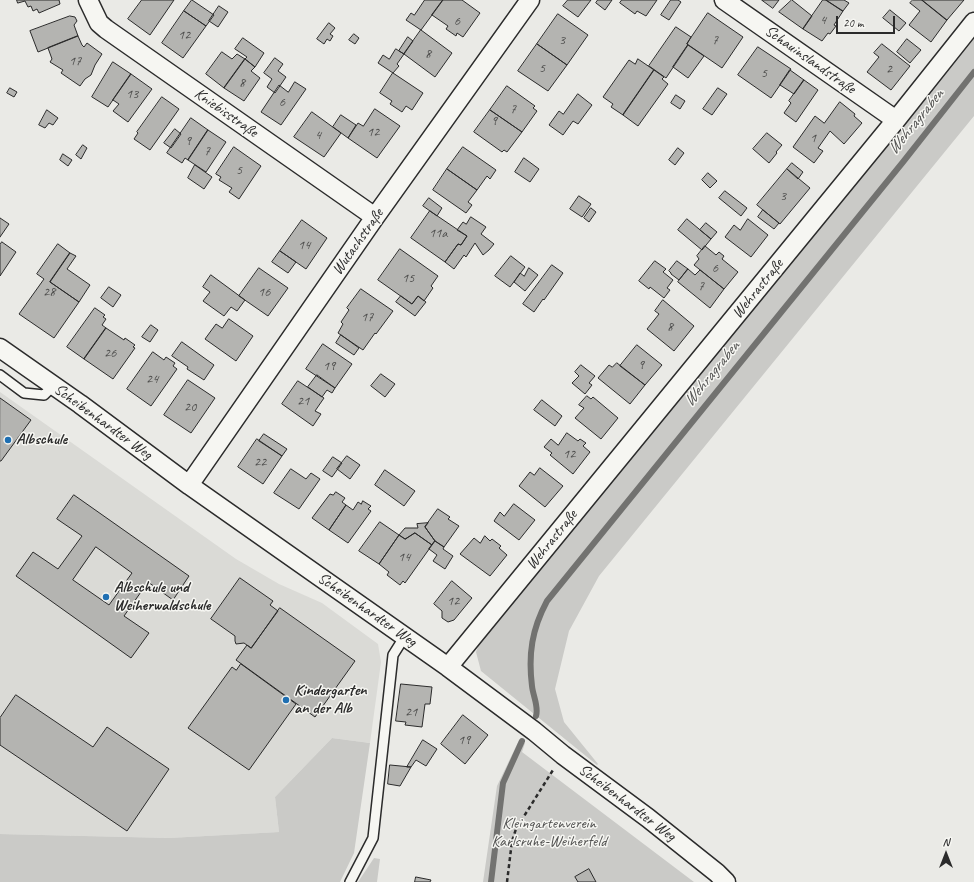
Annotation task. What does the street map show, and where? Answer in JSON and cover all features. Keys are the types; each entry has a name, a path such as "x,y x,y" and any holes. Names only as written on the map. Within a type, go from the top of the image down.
{"street":[{"name":"Kniebisstraße","path":"88,0 99,23 106,30 375,217"},
{"name":"Wutachstraße","path":"189,485 375,217 530,0"},
{"name":"Schauinslandstraße","path":"724,0 896,120"},
{"name":"Wehrastraße","path":"448,667 896,120 974,22"},
{"name":"Scheibenhardter Weg","path":"0,348 80,404 189,485 448,667 648,818 717,873 726,882"}],"lane":[{"path":"0,375 24,393 44,395 53,386"},
{"path":"350,882 373,838 393,655 405,636"}],"path":[{"path":"507,882 512,841 516,829 550,774"}],"shaded area":[{"name":"Albschule und Weiherwaldschule","path":"0,392 236,559 279,584 322,603 378,644 381,662 370,743 332,738 275,797 279,832 169,838 0,834"}],"green space":[{"path":"974,35 974,116 599,576 569,631 555,689 564,722 598,764 597,765 481,671 476,652 480,641"},
{"path":"332,738 370,743 354,853 340,882 0,882 0,834 169,838 279,832 275,797"},
{"name":"Kleingartenverein Karlsruhe-Weiherfeld","path":"519,740 525,743 522,752 694,882 483,882 497,786"},
{"path":"374,858 380,859 377,882 358,882"}],"building":[{"path":"17,0 59,0 60,4 39,13 37,9 33,11 31,6 28,7 25,1 18,3"},
{"path":"142,0 174,0 150,35 128,19"},
{"path":"192,0 214,15 206,26 184,11"},
{"path":"425,0 443,0 421,30 406,20 411,13 414,15"},
{"path":"443,0 462,0 480,13 463,37 457,33 456,36 446,29 448,26 432,15"},
{"path":"568,0 591,0 578,17 563,6"},
{"path":"598,0 612,0 605,10 596,3"},
{"path":"622,0 657,0 646,16 637,11 635,14 620,3"},
{"path":"671,0 678,0 681,2 669,20 661,15"},
{"path":"762,0 779,0 773,8"},
{"path":"792,0 812,16 803,29 779,12"},
{"path":"823,0 826,0 843,11 834,25 836,26 822,41 803,29"},
{"path":"826,0 844,0 849,3 843,11"},
{"path":"913,0 922,0 947,20 931,42 909,25 920,11 910,3"},
{"path":"922,0 964,0 947,20"},
{"path":"219,6 228,12 218,27 209,21"},
{"path":"890,10 906,23 899,31 883,18"},
{"path":"184,11 206,26 183,58 162,43"},
{"path":"708,13 743,37 722,68 687,44"},
{"path":"558,14 588,35 567,65 537,44"},
{"path":"70,16 75,17 77,21 74,25 78,36 38,52 30,31"},
{"path":"329,23 335,28 330,34 333,36 330,41 327,39 324,44 317,39"},
{"path":"676,27 691,37 687,44 688,45 666,78 649,66"},
{"path":"421,30 452,53 435,77 404,54"},
{"path":"354,34 359,38 355,44 349,40"},
{"path":"78,36 84,47 87,43 102,54 91,75 85,79 80,86 61,73 63,70 50,62 52,59 48,48"},
{"path":"408,37 413,41 404,54 399,51"},
{"path":"243,38 264,53 255,67 245,59 247,57 235,49"},
{"path":"907,39 921,50 910,63 897,52"},
{"path":"537,44 567,65 548,91 518,71"},
{"path":"882,44 910,66 891,90 867,72 879,57 874,53"},
{"path":"688,45 704,56 688,78 673,67"},
{"path":"758,47 791,69 771,98 738,75"},
{"path":"396,49 404,54 397,64 399,66 393,73 378,63 383,55 389,59"},
{"path":"222,52 232,59 237,54 245,59 224,88 206,74"},
{"path":"275,58 283,64 278,71 286,77 275,93 267,87 272,79 264,73"},
{"path":"245,59 255,67 251,71 260,78 244,101 224,88"},
{"path":"638,59 654,70 623,115 611,107 613,104 603,97 629,60 635,64"},
{"path":"113,62 131,74 108,107 92,97"},
{"path":"654,70 664,77 662,79 668,84 638,126 623,115"},
{"path":"790,70 804,80 794,94 780,85"},
{"path":"393,73 423,93 412,110 406,106 402,112 390,104 392,101 380,93"},
{"path":"131,74 152,89 128,122 113,111 119,104 113,100"},
{"path":"804,80 818,90 796,122 784,113 791,103 789,101"},
{"path":"295,82 306,89 281,125 261,112 279,85 288,92"},
{"path":"507,86 535,106 533,108 537,111 522,132 490,110"},
{"path":"10,88 17,92 14,97 7,93"},
{"path":"718,88 727,94 712,115 703,109"},
{"path":"578,94 592,105 578,124 573,121 563,135 549,125 559,111 563,114"},
{"path":"676,95 685,101 680,109 671,103"},
{"path":"162,97 179,109 150,150 134,139 138,133 137,132"},
{"path":"840,102 855,114 854,116 862,123 844,144 830,131 818,148 823,151 814,163 793,147 815,116 824,123"},
{"path":"375,109 400,126 377,158 348,138 358,123 363,126"},
{"path":"47,110 58,118 53,125 49,123 45,128 39,125"},
{"path":"490,110 522,132 507,152 504,150 502,152 474,132"},
{"path":"312,112 341,133 324,157 294,137"},
{"path":"341,115 356,125 348,138 333,127"},
{"path":"191,118 208,130 188,160 185,158 182,163 167,153"},
{"path":"175,129 181,134 171,148 164,143"},
{"path":"208,130 226,142 206,172 188,160"},
{"path":"767,133 782,145 769,163 753,149"},
{"path":"83,145 87,148 81,159 76,155"},
{"path":"234,147 261,166 239,199 229,192 232,188 219,180 221,177 216,174"},
{"path":"463,147 496,170 490,179 487,176 477,190 447,169"},
{"path":"678,148 684,153 675,165 669,160"},
{"path":"63,154 72,160 68,166 60,160"},
{"path":"524,158 539,169 530,182 515,172"},
{"path":"792,163 803,172 798,179 787,169"},
{"path":"195,165 212,177 204,189 188,178"},
{"path":"447,169 477,190 468,202 472,205 466,213 433,190"},
{"path":"787,169 810,188 780,224 757,205"},
{"path":"708,173 717,181 710,188 702,180"},
{"path":"725,191 747,208 741,216 719,198"},
{"path":"579,196 591,204 582,217 570,209"},
{"path":"429,198 442,208 437,216 423,206"},
{"path":"591,208 596,212 589,222 584,218"},
{"path":"763,210 779,223 774,229 758,217"},
{"path":"430,211 467,236 461,245 458,244 445,262 411,238"},
{"path":"471,217 486,227 481,234 494,244 483,255 475,243 466,257 464,255 454,269 445,262 458,244 461,245 467,236 457,230 463,222 466,224"},
{"path":"0,218 9,224 0,237"},
{"path":"687,219 711,239 702,250 678,230"},
{"path":"748,219 768,235 751,257 725,237 734,225 740,230"},
{"path":"302,220 327,238 306,269 280,251"},
{"path":"706,223 717,232 711,239 700,230"},
{"path":"2,242 16,252 0,276 0,245"},
{"path":"58,244 70,253 50,282 79,302 54,338 19,314 44,279 37,274"},
{"path":"705,246 716,255 719,252 724,256 722,259 738,272 724,289 694,265 699,259 697,256"},
{"path":"400,249 438,276 431,286 433,288 424,301 418,296 412,304 378,280"},
{"path":"280,251 296,262 288,273 272,262"},
{"path":"70,253 76,256 67,269 90,285 79,302 50,282"},
{"path":"511,256 525,267 510,287 495,276"},
{"path":"655,261 666,269 663,272 673,280 667,288 670,290 664,298 650,287 649,289 639,281"},
{"path":"677,261 688,269 679,280 669,271"},
{"path":"552,265 563,273 534,312 523,304"},
{"path":"259,268 288,288 268,316 239,296"},
{"path":"529,268 538,275 525,291 514,282 520,273 524,276"},
{"path":"688,269 695,275 700,270 724,289 710,308 678,282"},
{"path":"211,275 245,300 237,311 231,307 224,316 203,301 210,292 203,287"},
{"path":"109,287 121,295 113,307 101,298"},
{"path":"361,289 393,311 363,350 338,333 343,324 341,322 349,310 347,308"},
{"path":"401,296 412,304 418,296 426,302 415,316 396,302"},
{"path":"663,300 694,326 674,351 647,329 659,314 655,311"},
{"path":"95,308 105,315 103,317 106,319 102,325 106,328 84,359 67,347"},
{"path":"229,319 253,336 236,361 205,339 216,324 222,328"},
{"path":"151,325 158,330 150,342 142,337"},
{"path":"106,328 124,340 125,338 135,345 133,347 135,348 113,379 84,359"},
{"path":"341,335 359,348 354,355 336,343"},
{"path":"182,342 214,365 204,380 187,369 188,367 172,356"},
{"path":"323,344 352,364 335,388 306,369"},
{"path":"637,345 662,365 645,385 620,366"},
{"path":"153,352 164,360 166,357 175,363 173,366 177,369 151,406 127,389"},
{"path":"617,363 645,385 630,404 598,378 609,365 612,367"},
{"path":"581,365 595,376 589,383 592,385 585,394 572,383 579,376 575,372"},
{"path":"381,374 395,384 385,397 371,386"},
{"path":"317,375 335,388 332,393 327,390 322,397 308,387"},
{"path":"188,380 215,398 191,433 164,415"},
{"path":"298,381 324,398 315,411 321,414 313,426 282,404"},
{"path":"587,396 591,399 593,397 618,418 601,439 575,418 584,408 579,405"},
{"name":"Albschule","path":"0,398 31,420 1,461 0,461"},
{"path":"542,400 562,416 555,426 534,410"},
{"path":"567,433 578,441 580,439 586,443 583,446 590,452 573,474 550,455 552,453 544,447 551,439 558,445"},
{"path":"264,434 287,449 282,456 259,441"},
{"path":"257,439 282,456 263,484 238,467"},
{"path":"347,456 360,465 350,479 337,469"},
{"path":"333,457 342,463 332,477 323,471"},
{"path":"540,468 563,486 545,507 519,486 530,472 534,475"},
{"path":"291,469 306,479 311,473 320,479 299,509 274,493"},
{"path":"385,470 415,491 404,506 375,485"},
{"path":"336,492 345,498 342,502 346,505 329,530 312,518 330,494 333,495"},
{"path":"74,495 189,576 173,600 148,582 124,616 149,633 131,658 16,576 33,552 58,569 82,536 57,519","holes":["96,547 132,573 109,605 73,580"]},
{"path":"363,501 371,506 368,509 371,511 348,543 329,530 346,505 353,510 358,502 361,504"},
{"path":"514,504 535,520 519,540 494,521 500,512 504,516"},
{"path":"438,509 450,517 448,519 459,526 444,547 435,541 425,527"},
{"path":"380,522 399,535 379,564 359,551"},
{"path":"428,523 425,527 435,541 432,545 415,533 405,539 399,535 405,528 418,528 417,524"},
{"path":"415,533 432,545 405,583 403,581 400,585 387,575 389,572 379,564 399,535 405,539"},
{"path":"485,536 490,541 492,539 501,546 499,548 507,555 490,576 460,554 474,538 480,543"},
{"path":"435,541 453,556 445,569 433,561 437,555 429,549"},
{"path":"240,578 273,601 270,605 278,611 251,648 244,643 236,644 235,636 211,619"},
{"path":"452,581 472,598 454,620 448,622 442,618 442,611 434,604"},
{"path":"280,608 355,661 315,717 236,660 247,645 251,648"},
{"path":"241,664 296,704 249,770 188,728 232,667 236,670"},
{"path":"401,684 432,687 430,704 425,704 422,727 405,725 406,722 396,721"},
{"path":"16,695 93,747 107,727 169,769 127,831 0,745 0,718"},
{"path":"463,715 488,735 465,764 441,744"},
{"path":"423,740 437,749 426,766 416,760 411,767 407,767"},
{"path":"390,765 411,767 400,786 388,784"},
{"path":"589,869 596,882 578,882 575,877"},
{"path":"416,877 431,880 430,882 415,882"}],"waterway":[{"name":"Wehragraben","path":"536,716 537,709 531,674 531,652 532,642 538,622 547,601 903,162 974,72"},
{"path":"491,882 503,783 522,741"}],"place":[{"name":"Albschule","path":"8,440"},
{"name":"Albschule und Weiherwaldschule","path":"106,597"},
{"name":"Kindergarten an der Alb","path":"286,700"}]}
